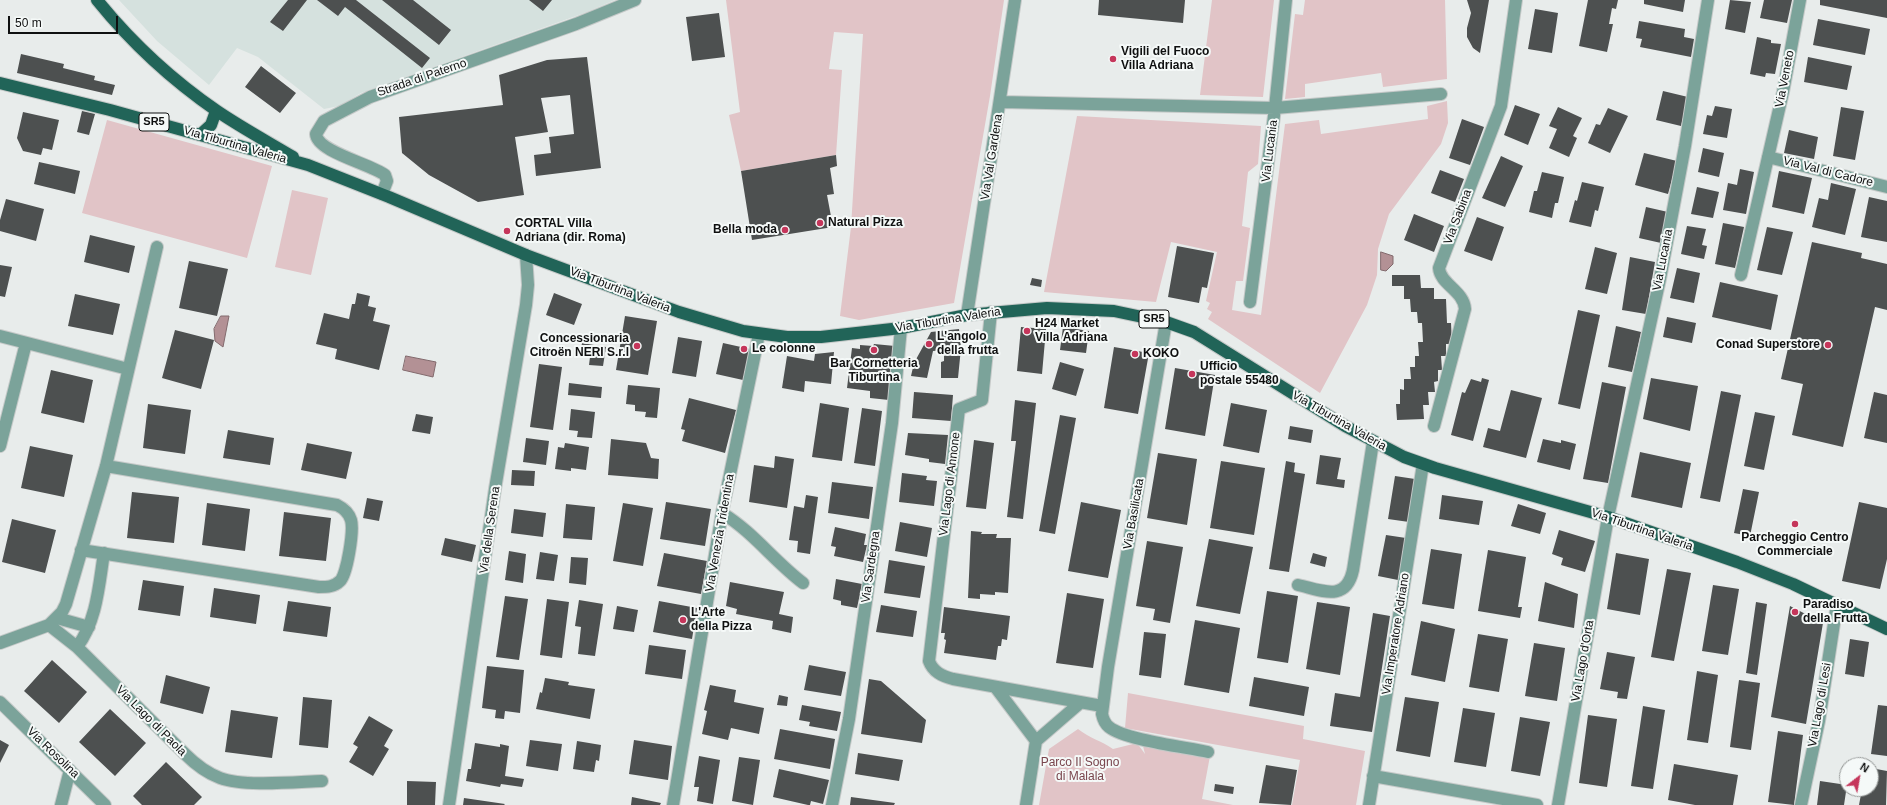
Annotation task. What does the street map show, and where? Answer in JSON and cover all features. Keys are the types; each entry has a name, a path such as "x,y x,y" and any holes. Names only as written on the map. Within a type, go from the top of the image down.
{"main road":[{"name":"Via Tiburtina Valeria","path":"96,0 131,39 156,63 216,110 308,165"},
{"name":"Via Tiburtina Valeria","path":"0,82 110,110 308,165 382,194 526,255 679,312 728,328 759,334 787,337 821,337 901,328 967,315 991,312 1072,308 1114,311 1166,322 1194,332 1373,442 1423,464 1608,517 1738,562 1837,604 1887,629"},
{"path":"200,135 211,125 216,110"}],"street":[{"name":"Strada di Paterno","path":"382,194 387,181 385,175 327,148 318,141 316,134 322,123 370,97 568,26 635,0"},
{"name":"Via Val Gardena","path":"967,315 1001,102 1015,0"},
{"name":"Via Lucania","path":"1250,302 1275,108 1286,0"},
{"name":"Via Sabina","path":"1434,426 1465,309 1462,298 1441,275 1439,268 1501,106 1516,0"},
{"name":"Via Lucania","path":"1608,517 1660,278 1686,146 1708,0"},
{"name":"Via Veneto","path":"1741,275 1768,158 1800,0"},
{"path":"1001,102 1275,108 1441,94"},
{"name":"Via Val di Cadore","path":"1768,158 1887,187"},
{"path":"53,622 66,604 106,466 157,247"},
{"name":"Via della Serena","path":"449,805 496,489 527,300 528,279 526,255"},
{"name":"Via Lago di Annone","path":"991,312 982,400 959,409 928,657 933,669 948,678 996,688"},
{"name":"Via Basilicata","path":"1102,706 1166,322"},
{"name":"Via Sardegna","path":"832,805 849,719 892,423 901,328"},
{"name":"Via Venezia Tridentina","path":"673,805 722,513 759,334"},
{"path":"0,336 128,369"},
{"path":"0,446 26,343"},
{"path":"1298,585 1332,592 1341,590 1348,584 1353,570 1373,442"},
{"name":"Via Imperatore Adriano","path":"1369,805 1423,464"},
{"path":"81,550 315,586 328,587 340,581 345,574 352,527 351,520 346,512 333,503 106,466"},
{"path":"722,513 741,526 777,562 803,583"},
{"name":"Via Lago d'Orta","path":"1558,805 1608,517"},
{"path":"77,647 89,627 104,553"},
{"name":"Via Lago di Lesi","path":"1801,805 1819,721 1837,604"},
{"path":"0,643 53,622 89,627"},
{"name":"Via Lago di Paola","path":"53,622 185,754 214,775 227,780 244,782 322,781"},
{"path":"996,688 1102,706 1103,720 1107,726 1114,730 1136,737 1208,752"},
{"path":"996,688 1036,741"},
{"name":"Via Rosolina","path":"0,702 105,805"},
{"path":"1026,805 1036,741 1080,703"},
{"path":"62,805 70,770"},
{"path":"1373,776 1536,805"}],"shaded area":[{"path":"119,0 615,0 587,12 361,93 339,106 324,109 258,57 237,48 209,85 157,41"},
{"path":"1381,252 1393,256 1393,264 1386,271 1381,270"},
{"path":"221,316 229,316 223,347 215,341 214,329"},
{"path":"406,356 436,362 433,377 403,370"}],"green space":[{"path":"726,0 1004,0 990,96 954,303 859,320 840,316 851,227 863,34 834,32 829,69 842,70 836,155 741,171 729,115 740,112"},
{"path":"1212,0 1274,0 1263,97 1200,95"},
{"path":"1305,0 1445,0 1447,79 1383,87 1381,73 1305,84 1305,97 1285,99 1295,14 1303,15"},
{"path":"1447,101 1448,123 1441,144 1389,214 1378,249 1377,275 1367,305 1320,393 1208,319 1212,312 1207,309 1210,303 1206,301 1217,252 1171,242 1156,302 1044,292 1077,116 1261,126 1258,164 1248,172 1242,226 1250,228 1243,281 1236,281 1232,310 1261,315 1285,124 1319,120 1321,134 1428,119 1427,106"},
{"path":"107,120 272,166 247,258 82,213"},
{"path":"292,190 328,198 311,275 275,267"},
{"path":"1128,693 1304,726 1303,739 1365,751 1356,805 1292,805 1300,760 1125,728"},
{"name":"Parco Il Sogno di Malala","path":"1078,729 1113,749 1137,743 1145,754 1142,742 1210,756 1202,799 1233,805 1039,805 1049,749"}],"building":[{"path":"288,0 307,0 283,31 270,22"},
{"path":"317,0 356,0 430,58 422,68 345,7 338,16"},
{"path":"382,0 413,0 451,30 439,45"},
{"path":"529,0 552,0 543,11"},
{"path":"1099,0 1185,0 1183,23 1098,15"},
{"path":"1467,0 1489,0 1480,53 1473,48 1467,37 1467,28 1471,13"},
{"path":"1588,0 1618,0 1616,9 1612,8 1609,24 1613,24 1607,52 1579,46"},
{"path":"1644,0 1685,0 1683,12 1644,4"},
{"path":"1730,0 1751,2 1745,33 1725,29"},
{"path":"1764,0 1792,0 1787,23 1760,18"},
{"path":"1820,0 1887,0 1887,18 1820,5"},
{"path":"1535,9 1558,13 1552,53 1528,49"},
{"path":"719,13 725,57 692,61 686,17"},
{"path":"1818,19 1870,29 1865,55 1813,45"},
{"path":"1639,21 1685,29 1684,37 1694,39 1691,57 1640,47 1642,39 1636,38"},
{"path":"1757,37 1771,40 1771,43 1781,44 1775,74 1766,73 1765,77 1750,74"},
{"path":"21,54 64,64 63,68 95,76 94,80 115,85 112,95 17,73"},
{"path":"587,57 601,168 536,176 534,155 551,153 549,137 574,134 570,95 541,98 548,132 515,137 524,195 478,202 429,175 402,153 399,117 503,105 499,75 547,60"},
{"path":"1808,57 1852,66 1847,90 1804,82"},
{"path":"261,66 296,93 280,113 245,87"},
{"path":"1663,91 1688,97 1681,126 1656,120"},
{"path":"1515,105 1540,114 1528,145 1504,135"},
{"path":"1715,106 1732,109 1727,138 1703,134 1707,115 1712,116"},
{"path":"1558,107 1582,118 1573,136 1577,138 1569,157 1549,148 1557,129 1549,126"},
{"path":"1841,107 1864,111 1855,160 1833,156"},
{"path":"1608,108 1628,116 1610,153 1588,143 1596,124 1600,125"},
{"path":"82,111 95,114 89,135 77,132"},
{"path":"23,112 59,120 52,150 43,148 41,155 23,151 17,138"},
{"path":"1462,119 1484,127 1470,165 1449,158"},
{"path":"1789,130 1818,137 1814,159 1784,153"},
{"path":"1703,148 1724,153 1719,177 1698,172"},
{"path":"1644,153 1677,161 1668,194 1635,185"},
{"path":"836,155 837,166 830,168 834,194 827,195 833,227 752,240 741,171"},
{"path":"1501,156 1523,166 1505,207 1482,198"},
{"path":"39,162 80,171 75,194 34,184"},
{"path":"1740,169 1754,172 1746,214 1723,210 1728,183 1737,185"},
{"path":"1440,170 1464,179 1455,202 1431,193"},
{"path":"1779,171 1812,178 1804,214 1772,207"},
{"path":"1542,172 1564,177 1558,203 1555,203 1552,218 1529,212 1534,191 1537,191"},
{"path":"1582,182 1604,187 1598,211 1595,210 1591,227 1569,222"},
{"path":"1831,183 1856,189 1845,235 1812,227 1819,198 1828,200"},
{"path":"1697,187 1719,192 1713,218 1691,214"},
{"path":"1869,197 1887,201 1887,242 1861,237"},
{"path":"6,199 44,209 36,241 0,231 0,220"},
{"path":"1646,207 1668,212 1661,243 1639,238"},
{"path":"1414,214 1444,226 1434,252 1404,240"},
{"path":"1477,217 1504,227 1492,261 1464,251"},
{"path":"1723,223 1744,227 1735,268 1715,264"},
{"path":"1687,226 1706,229 1702,245 1707,246 1704,259 1681,254"},
{"path":"1767,227 1793,232 1782,275 1757,270"},
{"path":"90,235 135,246 129,273 84,262"},
{"name":"Conad Superstore","path":"1812,242 1862,253 1861,258 1887,264 1887,310 1875,307 1843,447 1792,435 1803,384 1781,379"},
{"path":"1177,246 1214,253 1207,288 1202,287 1199,303 1168,297"},
{"path":"1595,247 1617,253 1607,294 1585,289"},
{"path":"1630,257 1655,262 1646,314 1622,310"},
{"path":"189,261 228,269 217,316 179,308"},
{"path":"0,265 12,267 5,297 0,296"},
{"path":"1677,268 1700,273 1694,303 1670,298"},
{"path":"1392,275 1420,275 1421,288 1434,288 1434,299 1446,299 1447,323 1451,323 1452,344 1446,344 1446,356 1441,356 1442,370 1438,370 1438,381 1434,382 1435,392 1428,392 1429,405 1423,405 1424,419 1397,420 1396,404 1400,404 1400,389 1404,390 1404,379 1411,379 1410,367 1415,367 1415,356 1419,356 1418,342 1423,342 1422,323 1418,323 1417,312 1411,312 1410,299 1404,299 1404,286 1392,286"},
{"path":"1032,278 1042,280 1041,287 1030,285"},
{"path":"1720,282 1778,295 1771,330 1712,317"},
{"path":"357,293 370,296 368,306 376,308 373,321 390,325 379,370 335,359 337,349 316,344 324,313 349,319 352,304 355,304"},
{"path":"554,293 582,304 574,325 546,315"},
{"path":"75,294 120,304 113,335 68,326"},
{"path":"1578,310 1600,315 1580,409 1558,404"},
{"name":"Concessionaria Citroën NERI S.r.l","path":"625,316 657,321 648,375 616,370"},
{"path":"1667,317 1696,323 1692,343 1663,337"},
{"path":"1616,326 1641,332 1632,372 1608,367"},
{"path":"1021,327 1046,329 1042,374 1017,371"},
{"path":"1063,327 1089,331 1086,353 1060,350"},
{"path":"959,329 961,348 958,378 941,378 941,362 944,361 944,350 933,351 927,378 911,376 914,363 931,332"},
{"path":"175,330 214,340 201,389 162,378"},
{"path":"678,337 702,341 696,377 672,373"},
{"path":"582,343 606,347 603,366 589,365 590,357 580,355"},
{"path":"723,343 750,349 743,380 716,374"},
{"path":"874,344 895,346 889,400 870,398 870,391 847,388 852,348 860,349 860,345 873,346"},
{"path":"1114,347 1149,353 1138,414 1104,408"},
{"path":"834,352 831,384 805,381 804,392 782,388 787,356 814,361 815,354"},
{"path":"1060,362 1084,369 1076,396 1052,389"},
{"path":"539,364 562,367 553,430 530,427"},
{"path":"1175,368 1215,375 1205,436 1165,429"},
{"path":"51,370 93,380 84,423 41,413"},
{"path":"1482,378 1489,380 1473,441 1451,435 1462,392 1465,393 1471,379 1481,382"},
{"path":"1651,378 1698,386 1690,431 1643,419"},
{"path":"1602,382 1626,387 1608,483 1583,479"},
{"path":"569,383 602,387 601,398 568,395"},
{"path":"628,385 660,388 657,418 645,417 646,412 635,411 635,405 626,404"},
{"path":"1511,390 1542,398 1526,458 1483,447 1488,428 1500,431"},
{"path":"1721,391 1741,395 1720,502 1700,498"},
{"path":"914,392 953,395 951,421 912,418"},
{"path":"1874,392 1887,395 1887,443 1864,438"},
{"path":"689,398 736,410 725,453 682,441 685,430 681,429"},
{"path":"1015,400 1036,403 1023,519 1007,517 1016,441 1011,441"},
{"path":"820,403 849,408 842,461 812,457"},
{"path":"1231,403 1267,410 1259,453 1223,446"},
{"path":"148,404 191,410 185,454 143,448"},
{"path":"862,408 882,411 875,466 854,463"},
{"path":"571,409 595,412 592,438 577,437 578,431 569,430"},
{"path":"1755,412 1775,416 1764,470 1744,466"},
{"path":"416,414 433,417 430,434 412,431"},
{"path":"1060,415 1076,418 1055,534 1039,531"},
{"path":"1290,426 1313,430 1311,443 1288,439"},
{"path":"228,430 274,438 270,465 223,458"},
{"path":"908,433 948,435 945,464 929,462 929,459 905,455"},
{"path":"526,438 549,441 546,465 523,462"},
{"path":"611,439 646,443 651,458 659,459 658,479 608,475"},
{"path":"1543,439 1561,443 1561,440 1576,444 1570,470 1537,462"},
{"path":"974,440 994,443 986,509 966,507"},
{"path":"307,443 352,452 346,479 301,470"},
{"path":"565,443 589,447 586,470 571,468 571,471 555,469 558,447 564,448"},
{"path":"30,446 73,455 64,497 21,488"},
{"path":"1640,452 1691,463 1682,508 1631,497"},
{"path":"1158,453 1197,459 1187,525 1147,518"},
{"path":"1320,455 1341,458 1337,479 1345,480 1344,488 1316,484"},
{"path":"775,456 794,459 787,508 749,502 754,465 774,468"},
{"path":"1221,461 1265,468 1254,535 1210,528"},
{"path":"1286,461 1295,463 1294,472 1305,474 1289,572 1269,569"},
{"path":"512,470 535,471 534,486 511,485"},
{"path":"902,473 927,476 926,480 937,481 934,506 899,502"},
{"path":"1395,476 1415,479 1409,522 1388,519"},
{"path":"832,482 873,487 869,519 828,513"},
{"path":"1743,489 1759,492 1750,536 1734,533"},
{"path":"132,492 179,497 174,543 127,538"},
{"path":"806,495 818,497 810,554 797,552 798,541 789,540 794,506 804,508"},
{"path":"1442,495 1483,501 1479,525 1439,519"},
{"path":"367,498 383,501 379,521 363,518"},
{"path":"666,502 711,509 705,546 660,539"},
{"path":"1081,502 1121,510 1108,578 1068,571"},
{"path":"1859,502 1887,508 1887,559 1880,589 1842,581"},
{"path":"207,503 250,509 245,551 202,545"},
{"path":"623,503 653,508 643,566 613,561"},
{"path":"566,504 595,507 592,540 563,538"},
{"path":"1518,504 1546,513 1540,534 1511,526"},
{"path":"514,509 546,513 543,537 511,533"},
{"path":"284,512 331,518 326,561 279,556"},
{"path":"12,519 56,530 45,573 2,562"},
{"path":"900,522 932,528 927,557 895,551"},
{"path":"835,527 866,534 864,545 867,545 863,562 834,556 836,547 831,546"},
{"path":"1559,530 1595,541 1585,572 1561,565 1563,558 1552,554"},
{"path":"971,531 982,532 981,534 997,534 996,538 1011,538 1008,593 995,592 995,595 980,594 980,599 968,598"},
{"path":"1386,535 1406,538 1398,580 1378,576"},
{"path":"445,538 476,545 472,562 441,555"},
{"path":"1209,539 1253,547 1240,614 1196,606"},
{"path":"1147,541 1183,547 1170,623 1153,620 1155,609 1136,606"},
{"path":"1431,549 1462,554 1454,609 1422,604"},
{"path":"1488,550 1526,557 1518,607 1522,607 1520,618 1478,611"},
{"path":"509,551 526,554 523,583 505,580"},
{"path":"540,552 558,555 554,581 536,579"},
{"path":"664,553 707,561 701,594 657,586"},
{"path":"1313,553 1327,557 1325,567 1310,563"},
{"path":"1616,553 1649,559 1640,615 1607,609"},
{"path":"571,557 588,558 586,585 569,583"},
{"path":"889,560 925,566 920,598 884,593"},
{"path":"1667,569 1691,573 1674,661 1651,657"},
{"path":"836,579 862,584 857,608 841,605 841,601 833,599"},
{"path":"143,580 184,586 180,616 138,610"},
{"path":"730,582 784,592 779,614 793,617 791,633 772,629 773,621 736,614 737,609 726,606"},
{"path":"1545,582 1578,594 1574,628 1538,621"},
{"path":"1713,585 1739,589 1728,655 1702,651"},
{"path":"214,588 260,595 256,624 210,617"},
{"path":"1267,591 1298,596 1288,663 1257,658"},
{"path":"1067,593 1104,599 1093,668 1056,663"},
{"path":"505,596 528,599 519,660 496,657"},
{"path":"547,599 569,602 562,658 540,655"},
{"path":"579,600 603,604 595,656 578,654 581,627 575,626"},
{"path":"288,601 331,607 327,637 283,631"},
{"path":"659,601 697,608 692,639 653,632"},
{"path":"1317,602 1350,607 1340,675 1306,669"},
{"path":"1756,602 1767,604 1757,675 1746,673"},
{"path":"881,605 917,611 913,637 876,632"},
{"path":"617,606 638,610 634,632 613,629"},
{"path":"1790,606 1823,623 1806,724 1771,717"},
{"path":"944,607 1010,616 1007,640 1002,639 1001,646 998,646 996,660 944,653 946,640 944,639 945,633 941,633"},
{"path":"1373,613 1390,616 1372,732 1330,726 1335,693 1360,697"},
{"path":"1195,620 1240,628 1229,693 1184,685"},
{"path":"1421,621 1455,629 1445,682 1411,675"},
{"path":"1144,632 1166,634 1161,678 1139,675"},
{"path":"1478,634 1508,639 1499,692 1469,687"},
{"path":"1850,639 1869,642 1864,677 1845,674"},
{"path":"1534,643 1565,648 1557,701 1525,696"},
{"path":"649,645 686,650 682,679 645,674"},
{"path":"1607,652 1635,657 1627,699 1617,698 1618,692 1600,689"},
{"path":"52,660 87,692 59,723 24,691"},
{"path":"809,665 846,672 841,696 804,690"},
{"path":"487,666 524,670 520,713 505,711 504,719 495,718 496,710 482,708"},
{"path":"1697,671 1718,675 1708,743 1687,740"},
{"path":"166,675 210,687 203,714 160,703"},
{"path":"1254,677 1309,687 1304,716 1249,706"},
{"path":"545,678 569,682 568,685 595,689 590,719 536,709 540,692 542,693"},
{"path":"869,679 881,681 926,720 922,743 861,734"},
{"path":"1739,680 1760,683 1751,750 1730,747"},
{"path":"710,685 736,690 734,702 764,708 759,734 731,728 728,740 702,734 707,711 704,710"},
{"path":"779,695 788,697 787,706 777,705"},
{"path":"303,697 332,700 328,748 299,745"},
{"path":"1405,697 1439,702 1430,757 1396,751"},
{"path":"802,705 841,712 837,731 809,726 810,722 799,720"},
{"path":"1878,705 1887,706 1887,756 1871,754"},
{"path":"1643,706 1665,710 1653,789 1631,786"},
{"path":"1463,708 1495,713 1486,767 1454,762"},
{"path":"110,709 146,743 115,776 79,742"},
{"path":"231,710 278,717 272,758 225,752"},
{"path":"1588,715 1617,719 1607,787 1579,783"},
{"path":"369,716 393,730 384,746 389,749 373,776 349,762 358,747 353,744"},
{"path":"1520,717 1550,722 1540,776 1511,771"},
{"path":"780,729 835,739 830,769 774,759"},
{"path":"1778,731 1803,735 1794,805 1768,802"},
{"path":"0,740 9,745 0,763"},
{"path":"530,740 562,744 558,771 526,766"},
{"path":"634,740 672,746 668,780 629,774"},
{"path":"577,741 601,745 599,761 596,760 594,772 573,769"},
{"path":"475,743 500,747 500,744 509,746 505,776 524,779 522,787 501,784 500,787 466,781 468,769 471,769"},
{"path":"858,753 903,760 899,781 855,774"},
{"path":"699,756 720,760 713,804 697,801 699,787 694,787"},
{"path":"739,757 760,760 753,805 732,801"},
{"path":"166,762 202,797 194,805 142,805 133,796"},
{"path":"1674,764 1738,775 1733,805 1695,805 1668,800"},
{"path":"1266,765 1297,770 1291,805 1259,803"},
{"path":"779,769 829,780 823,804 811,801 810,805 808,805 773,797"},
{"path":"1879,770 1887,771 1886,805 1859,805 1860,797 1879,797"},
{"path":"407,781 436,782 435,805 407,805"},
{"path":"1820,781 1839,784 1839,797 1845,797 1844,805 1817,805"},
{"path":"1215,784 1234,787 1233,794 1214,791"},
{"path":"632,797 661,803 660,805 631,805"},
{"path":"851,797 895,803 894,805 850,805"},
{"path":"464,798 505,804 463,805"}],"place":[{"name":"Vigili del Fuoco Villa Adriana","path":"1113,59"},
{"name":"Natural Pizza","path":"820,223"},
{"name":"Bella moda","path":"785,230"},
{"name":"CORTAL Villa Adriana (dir. Roma)","path":"507,231"},
{"name":"H24 Market Villa Adriana","path":"1027,331"},
{"name":"L'angolo della frutta","path":"929,344"},
{"name":"Conad Superstore","path":"1828,345"},
{"name":"Concessionaria Citroën NERI S.r.l","path":"637,346"},
{"name":"Le colonne","path":"744,349"},
{"name":"Bar Cornetteria Tiburtina","path":"874,350"},
{"name":"KOKO","path":"1135,354"},
{"name":"Ufficio postale 55480","path":"1192,374"},
{"name":"Parcheggio Centro Commerciale","path":"1795,524"},
{"name":"Paradiso della Frutta","path":"1795,612"},
{"name":"L'Arte della Pizza","path":"683,620"}]}
